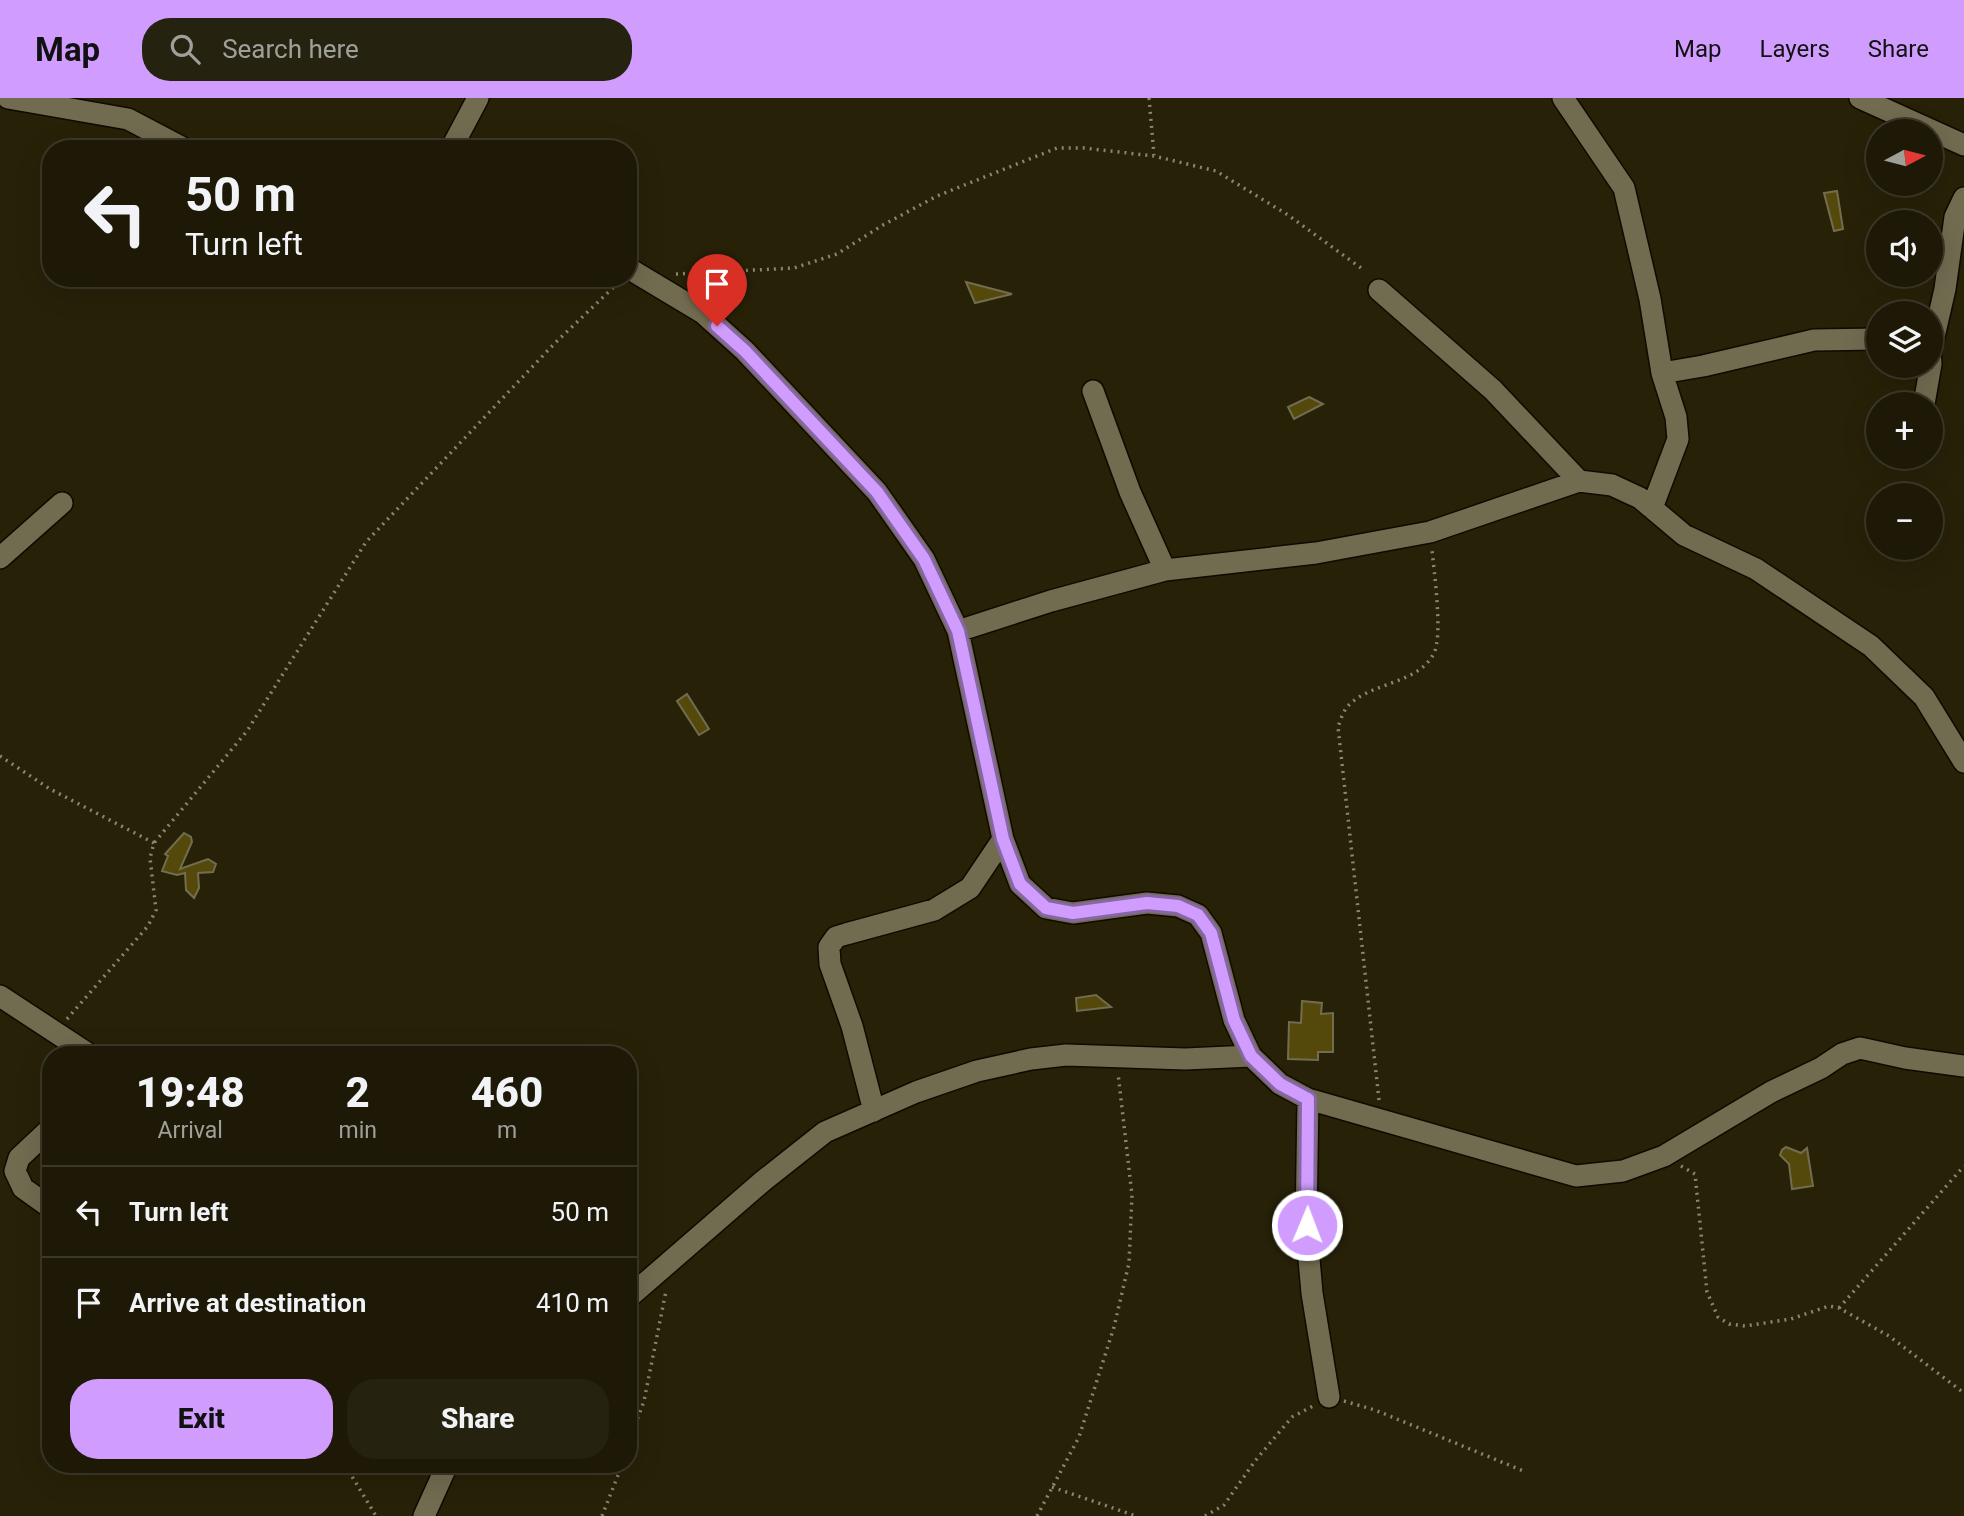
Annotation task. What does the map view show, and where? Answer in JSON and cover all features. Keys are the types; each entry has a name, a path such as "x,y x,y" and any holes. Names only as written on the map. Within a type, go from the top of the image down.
{"street":[{"path":"8,98 128,119 168,140"},
{"path":"456,140 478,98"},
{"path":"1563,98 1624,188 1650,299 1662,373 1676,417 1678,439 1653,508"},
{"path":"1860,98 1964,145"},
{"path":"1942,301 1955,216 1964,198"},
{"path":"637,277 703,313 745,351 877,492 924,559 958,631 1003,839 1020,884 1046,908 1073,913 1147,903 1178,906 1198,915 1211,933 1234,1020 1251,1056 1280,1084 1308,1099 1576,1175 1623,1171 1664,1156 1771,1092 1821,1068 1842,1054 1860,1048 1905,1058 1964,1066"},
{"path":"1378,290 1493,390 1578,481"},
{"path":"1662,373 1814,340 1866,339"},
{"path":"1093,391 1130,492 1165,569"},
{"path":"958,631 1165,569 1315,553 1430,532 1578,481 1612,485 1640,498 1684,535 1756,569 1871,646 1924,697 1964,762"},
{"path":"0,558 62,503"},
{"path":"874,1111 852,1026 830,964 829,947 836,937 875,924 934,910 970,888 1003,839"},
{"path":"0,996 78,1046"},
{"path":"637,1290 763,1181 825,1132 916,1093 977,1071 1031,1059 1066,1055 1185,1059 1251,1056"},
{"path":"1308,1099 1307,1225 1312,1293 1329,1397"},
{"path":"42,1136 19,1158 15,1171 23,1188 42,1202"},
{"path":"424,1516 443,1473"}],"path":[{"path":"1149,98 1154,156"},
{"path":"637,274 794,268 837,254 937,196 1057,148 1084,148 1154,156 1216,171 1288,215 1361,268"},
{"path":"57,1031 148,926 156,911 150,858 154,844 247,731 366,542 554,344 618,287"},
{"path":"1381,1120 1338,727 1347,708 1364,696 1425,665 1435,652 1436,595 1430,532"},
{"path":"0,756 50,789 154,844"},
{"path":"1037,1516 1079,1437 1114,1327 1129,1262 1132,1195 1116,1057"},
{"path":"1664,1156 1695,1174 1707,1292 1718,1317 1729,1324 1745,1326 1791,1319 1829,1306 1839,1308 1889,1336 1964,1393"},
{"path":"1839,1308 1964,1166"},
{"path":"637,1421 644,1401 673,1258"},
{"path":"1205,1516 1224,1505 1255,1461 1292,1417 1329,1397 1375,1410 1526,1472"},
{"path":"350,1473 376,1516"},
{"path":"602,1516 619,1473"},
{"path":"1052,1487 1136,1516"}],"building":[{"path":"1837,191 1843,229 1834,231 1824,193"},
{"path":"966,282 1012,294 975,303"},
{"path":"1309,397 1323,404 1294,419 1288,407"},
{"path":"687,694 709,729 699,735 677,701"},
{"path":"184,833 191,837 192,842 180,869 208,859 216,864 213,872 198,873 199,888 194,898 186,890 185,873 177,875 162,871 168,856 165,854"},
{"path":"1096,995 1111,1007 1077,1011 1076,998"},
{"path":"1302,1001 1322,1003 1321,1014 1333,1013 1333,1052 1318,1052 1318,1060 1288,1059 1289,1022 1301,1023"},
{"path":"1786,1147 1801,1153 1807,1148 1813,1186 1792,1189 1789,1164 1780,1155"}],"route":[{"path":"717,326 745,351 877,492 924,559 958,631 1003,839 1020,884 1046,908 1073,913 1147,903 1178,906 1198,915 1211,933 1234,1020 1251,1056 1280,1084 1308,1099 1307,1225"}]}
